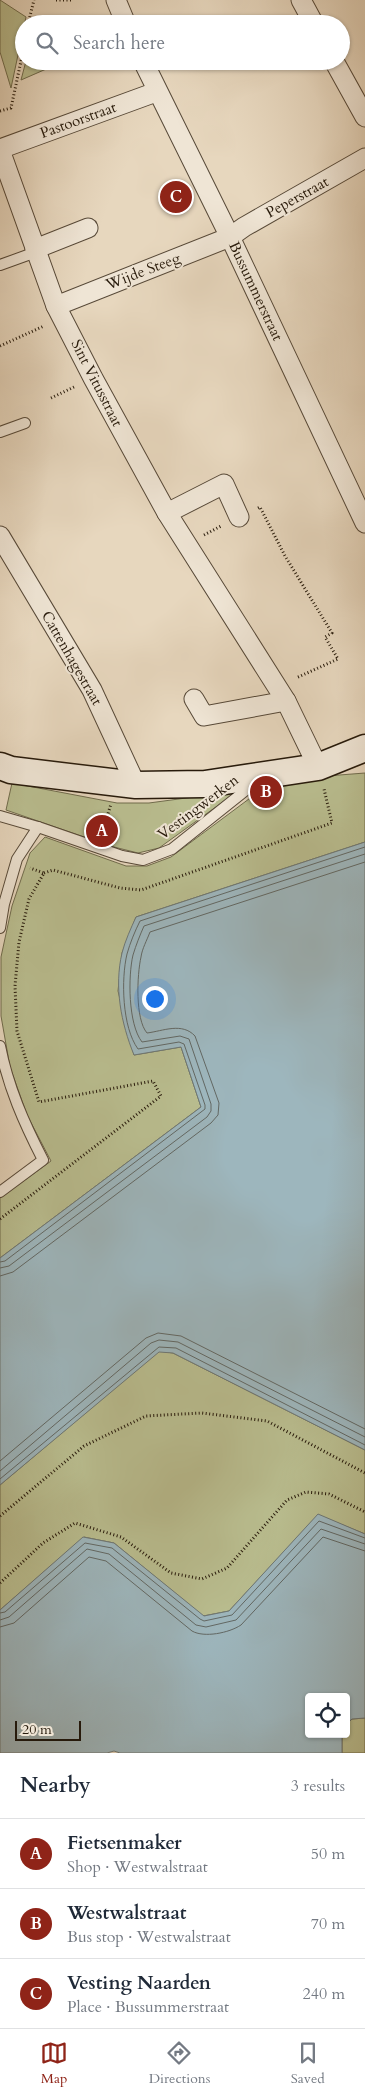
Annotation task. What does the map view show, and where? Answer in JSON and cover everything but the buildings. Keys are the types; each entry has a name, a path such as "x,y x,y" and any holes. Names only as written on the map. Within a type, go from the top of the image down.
{"street":[{"path":"116,0 122,15"},
{"path":"301,0 309,15"},
{"name":"Bussummerstraat","path":"147,70 156,92 230,237 365,523"},
{"path":"339,70 365,117"},
{"name":"Pastoorstraat","path":"0,149 156,92"},
{"name":"Sint Vitusstraat","path":"0,149 35,251 59,311 93,378 167,513 282,695 321,778"},
{"name":"Peperstraat","path":"230,237 244,226 365,158"},
{"path":"35,251 88,228"},
{"name":"Wijde Steeg","path":"59,311 230,237"},
{"path":"167,513 224,484 239,517"},
{"name":"Cattenhagestraat","path":"0,536 92,690 136,785"},
{"path":"194,699 204,716 282,695"},
{"path":"0,766 11,770 136,785 205,784 268,773 321,778 365,748"}],"lane":[{"path":"0,264 35,251"},
{"path":"0,432 25,423"},
{"name":"Vestingwerken","path":"0,816 122,856 143,860 172,849 268,773"},
{"path":"0,928 4,904 18,859 38,827"},
{"path":"0,1046 8,1081 19,1112 43,1160 0,1192"}],"path":[{"path":"30,15 34,0"},
{"path":"56,0 71,0"},
{"path":"0,111 11,108 19,70"},
{"path":"0,346 59,311"},
{"path":"51,398 93,378"},
{"path":"186,543 260,507 285,556 332,633 325,637 338,659 301,676 282,695"},
{"path":"35,870 44,872 53,870 120,888 141,890 332,823 321,778"},
{"path":"0,1219 161,1096 153,1081 39,1102 17,1031 15,986 19,942 29,899 44,872"},
{"path":"0,1516 84,1446 146,1416 202,1413 267,1421 365,1473"},
{"path":"0,1583 43,1543 75,1523 121,1537 171,1572 202,1578 227,1568 287,1500 306,1492 329,1494 365,1512"}],"green space":[{"path":"0,0 23,15 15,15 15,69 11,88 0,52"},
{"path":"24,70 44,70 21,80"},
{"path":"365,773 365,842 136,917 122,953 118,991 134,1055 181,1047 201,1107 0,1258 0,1198 51,1161 27,1115 10,1067 1,1016 1,957 12,906 30,853 45,837 126,866 147,866 171,857 269,784 301,778"},
{"path":"12,783 117,803 149,803 238,791 159,848 138,853 110,846 6,810"},
{"path":"159,1351 173,1353 365,1450 365,1534 318,1515 229,1611 203,1616 114,1543 84,1537 0,1610 0,1485"},
{"path":"365,1718 365,1753 342,1753 342,1738 350,1738 350,1721"}],"water":[{"path":"365,842 365,1450 173,1353 159,1352 0,1485 0,1258 201,1107 181,1047 134,1055 129,1043 122,1018 119,979 123,948 136,917"},
{"path":"318,1514 365,1534 365,1718 350,1721 350,1693 305,1693 305,1738 342,1738 342,1753 120,1753 114,1751 107,1753 0,1753 0,1610 83,1537 114,1543 204,1616 229,1611"}],"place":[{"name":"Vesting Naarden","path":"176,197"},
{"name":"Westwalstraat","path":"266,792"},
{"name":"Fietsenmaker","path":"102,831"}]}
